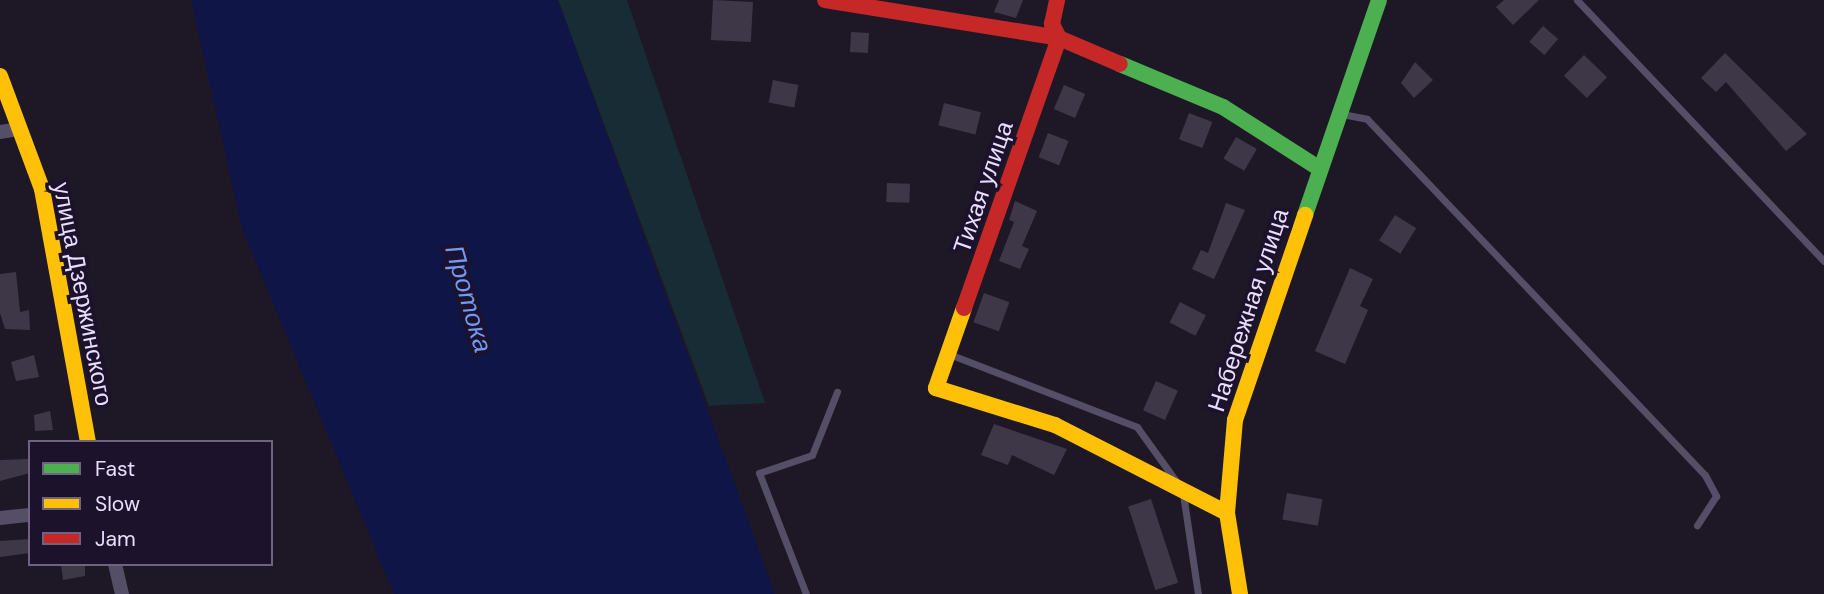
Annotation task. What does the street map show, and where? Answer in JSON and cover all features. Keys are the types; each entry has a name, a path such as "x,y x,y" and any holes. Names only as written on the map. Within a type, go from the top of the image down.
{"street":[{"path":"825,0 1059,38 1223,107 1317,167"},
{"name":"Тихая улица","path":"1057,0 1052,24 1059,38 936,388 1055,425 1144,467 1183,493"},
{"name":"Набережная улица","path":"1240,594 1227,513 1235,420 1317,167 1379,0"},
{"name":"улица Дзержинского","path":"0,76 42,189 89,440"},
{"path":"0,131 18,128"},
{"path":"1183,493 1227,513"},
{"path":"0,518 28,515"},
{"path":"115,566 122,594"}],"lane":[{"path":"1577,0 1824,261"},
{"path":"1338,113 1367,119 1705,475 1716,496 1697,525"},
{"path":"949,354 1138,427 1183,493 1198,594"},
{"path":"806,594 759,472 812,455 836,392"}],"shaded area":[{"path":"558,0 627,0 765,403 709,406"}],"water":[{"name":"Протока","path":"191,0 558,0 775,594 394,594 242,229"}],"building":[{"path":"713,0 753,2 751,42 711,40"},
{"path":"999,0 1023,0 1016,18 994,12"},
{"path":"1504,0 1539,0 1513,25 1496,7"},
{"path":"1543,26 1558,39 1544,55 1529,42"},
{"path":"851,32 869,33 868,53 850,52"},
{"path":"1725,53 1807,134 1786,151 1726,82 1716,92 1701,78"},
{"path":"1584,55 1607,77 1587,98 1564,76"},
{"path":"1415,62 1433,80 1414,98 1401,83"},
{"path":"773,80 799,85 794,108 769,103"},
{"path":"1064,85 1085,94 1075,118 1054,109"},
{"path":"944,103 981,112 975,135 938,125"},
{"path":"1189,113 1212,122 1202,148 1179,139"},
{"path":"1048,133 1069,141 1059,165 1039,157"},
{"path":"1236,137 1257,149 1244,171 1224,159"},
{"path":"887,183 910,184 909,203 886,202"},
{"path":"1015,201 1037,211 1022,246 1029,249 1020,269 999,261 1014,222 1009,220"},
{"path":"1226,203 1245,210 1214,279 1192,269 1201,250 1208,253"},
{"path":"1395,215 1416,228 1400,254 1379,240"},
{"path":"1350,268 1373,279 1360,306 1368,310 1345,364 1315,351"},
{"path":"16,272 20,312 29,310 30,330 5,329 0,313 0,274"},
{"path":"984,293 1009,302 999,331 973,322"},
{"path":"1180,302 1206,315 1195,336 1170,322"},
{"path":"34,355 39,377 16,381 11,362"},
{"path":"1156,381 1178,391 1165,420 1143,410"},
{"path":"50,411 53,430 35,431 34,415"},
{"path":"994,424 1067,449 1054,475 1012,455 1008,465 981,455"},
{"path":"28,459 28,474 0,481 0,460"},
{"path":"1287,493 1322,499 1318,526 1282,520"},
{"path":"1151,499 1178,583 1155,590 1128,506"},
{"path":"28,539 28,553 0,557 0,541"},
{"path":"61,566 85,566 85,576 63,580"}],"traffic: fast":[{"path":"1305,215 1379,0"},
{"path":"1120,64 1223,107 1317,167"}],"traffic: slow":[{"path":"0,76 42,189 88,440"},
{"path":"1240,594 1227,513 1235,420 1305,215"},
{"path":"964,308 936,388 1055,425 1227,513"}],"traffic: jam":[{"path":"825,0 1059,38 1120,64"},
{"path":"964,308 1059,38 1052,24 1057,0"}]}
